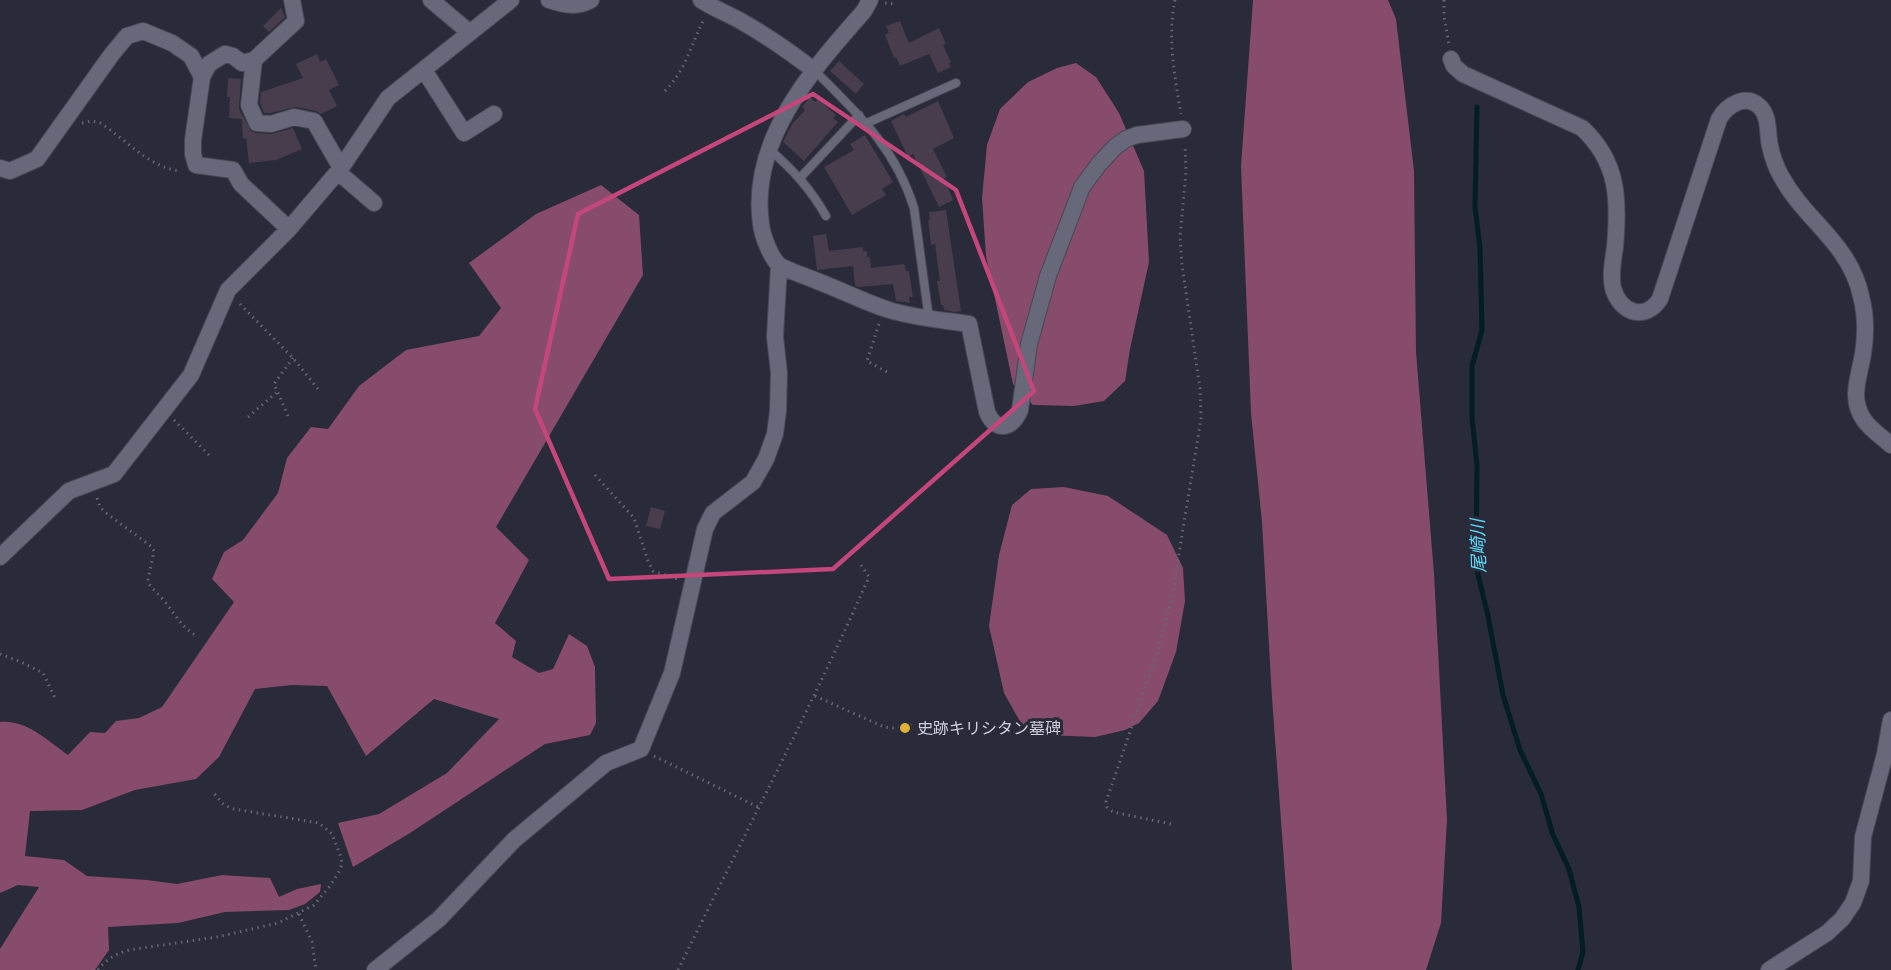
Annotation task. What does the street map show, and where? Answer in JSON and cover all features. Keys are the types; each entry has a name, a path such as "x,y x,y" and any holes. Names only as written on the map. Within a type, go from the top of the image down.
{"street":[{"path":"289,229 241,184 233,170 196,165 193,140 202,77 208,64 225,54 233,56 242,63 254,60 296,21 292,0"},
{"path":"431,0 469,32"},
{"path":"0,557 69,491 114,474 191,375 228,290 289,229 340,170 388,98 511,0"},
{"path":"549,0 568,6 577,6 591,0"},
{"path":"870,0 864,11 799,90 776,129 760,188 759,211 762,230 767,246 779,265 886,309 969,324 987,412 991,421 1001,426 1012,422 1020,410 1029,344 1048,276 1082,187 1099,164 1115,147 1126,140 1137,135 1183,129"},
{"path":"706,3 783,46 815,71"},
{"path":"0,168 10,171 37,159 112,54 127,36 135,32 143,31 172,43 191,56 202,77"},
{"path":"1451,59 1454,66 1463,74 1582,128 1601,150 1617,198 1618,213 1611,280 1619,303 1632,312 1639,313 1651,308 1660,299 1723,112 1741,101 1748,101 1760,107 1767,120 1772,157 1780,175 1791,193 1840,248 1859,287 1866,330 1855,400 1868,425 1891,445"},
{"path":"254,60 249,105 258,123 271,124 294,117 314,121 340,170 374,203"},
{"path":"424,70 464,133 494,114"},
{"path":"375,970 439,919 514,840 606,763 641,749 672,674 705,529 713,513 753,482 766,459 775,434 779,373 775,337 779,265"},
{"path":"1770,969 1827,933 1842,919 1853,903 1861,882 1863,837 1885,754 1891,720"}],"lane":[{"path":"815,71 867,123 883,144 909,192 914,208 928,318"},
{"path":"867,123 956,83"},
{"path":"800,178 859,115"},
{"path":"769,148 800,178 826,216"}],"path":[{"path":"1171,825 1113,812 1107,807 1106,801 1157,652 1171,602 1201,419 1200,388 1180,237 1186,171 1173,38 1175,0"},
{"path":"1444,0 1444,16 1451,59"},
{"path":"665,91 684,67 706,3"},
{"path":"66,120 100,123 155,163 172,170 190,170 196,165"},
{"path":"228,290 293,358 318,389"},
{"path":"886,309 867,361 889,373"},
{"path":"288,416 274,386 293,358"},
{"path":"248,417 277,393"},
{"path":"164,410 209,454"},
{"path":"595,475 634,518 653,571 692,584"},
{"path":"96,481 97,500 100,507 152,547 154,551 149,584 185,628 198,637"},
{"path":"678,970 848,625 869,577 861,565"},
{"path":"0,654 43,673 56,700"},
{"path":"815,696 884,727 894,728 915,724"},
{"path":"641,749 758,807"},
{"path":"98,970 103,963 116,954 129,950 217,937 278,923 314,905 340,870 341,857 332,834 319,823 248,812 224,805 212,791"},
{"path":"299,914 312,942 316,970"}],"highlighted area":[{"path":"813,94 956,190 1034,391 833,569 609,579 535,409 578,214"}],"shaded area":[{"path":"1253,0 1388,0 1396,19 1414,171 1416,352 1434,574 1447,820 1441,923 1426,970 1292,970 1262,522 1251,413 1241,166"},
{"path":"1076,63 1096,77 1119,113 1144,171 1149,262 1125,381 1104,401 1074,406 1033,405 1013,384 986,256 982,198 987,145 1000,109 1028,82 1057,68"},
{"path":"601,185 639,215 643,275 496,527 529,560 495,623 516,641 512,657 539,673 553,669 569,634 587,646 595,667 596,723 590,735 545,744 410,833 353,867 338,823 379,814 447,773 499,719 434,699 366,756 327,686 292,685 255,689 219,757 196,779 135,790 82,810 30,811 25,856 64,860 87,876 177,884 222,875 270,878 279,897 297,889 321,884 320,892 305,904 289,910 225,912 178,923 108,927 109,950 95,970 0,970 0,949 39,887 18,885 0,893 0,722 28,727 68,755 90,732 105,733 116,721 139,718 162,707 234,602 212,579 224,552 243,540 278,493 287,458 311,427 328,429 359,386 406,350 479,336 501,308 469,263 536,214"},
{"path":"1064,487 1108,496 1167,535 1183,568 1185,601 1176,652 1158,701 1139,723 1125,730 1095,737 1044,735 1022,725 1004,693 989,626 999,555 1012,505 1031,489"}],"building":[{"path":"281,8 285,17 269,32 263,26"},
{"path":"900,21 909,43 939,28 946,44 943,45 951,67 938,73 929,54 900,66 896,57 894,58 885,35 889,33 886,26"},
{"path":"317,54 320,62 326,59 339,85 329,90 337,106 321,114 296,107 264,113 260,103 261,92 303,78 296,64"},
{"path":"839,61 864,84 856,94 830,71"},
{"path":"228,78 241,79 239,109 251,131 271,134 293,128 302,149 276,160 249,163 246,138 243,139 242,119 229,118"},
{"path":"810,97 815,102 818,99 836,115 833,118 838,122 804,161 783,142 792,124 805,110 802,107"},
{"path":"938,101 954,138 933,149 947,177 944,178 953,200 939,207 913,154 908,157 891,121 904,114 906,117"},
{"path":"865,135 893,182 882,189 886,195 852,215 824,167 854,150 850,144"},
{"path":"946,210 961,311 955,312 944,310 941,305 935,244 931,245 928,220 930,220 929,212"},
{"path":"826,234 829,251 863,247 863,251 867,251 867,257 870,257 871,268 904,264 906,271 909,271 913,297 909,297 910,303 896,301 893,284 855,286 853,266 817,270 813,236"},
{"path":"651,507 665,511 660,529 646,526"}],"waterway":[{"name":"尾崎川","path":"1477,107 1475,207 1480,248 1482,330 1472,366 1472,418 1477,465 1476,566 1503,695 1520,750 1541,794 1553,835 1569,869 1579,907 1583,952 1578,970"}],"place":[{"name":"史跡キリシタン墓碑","path":"905,728"}]}
